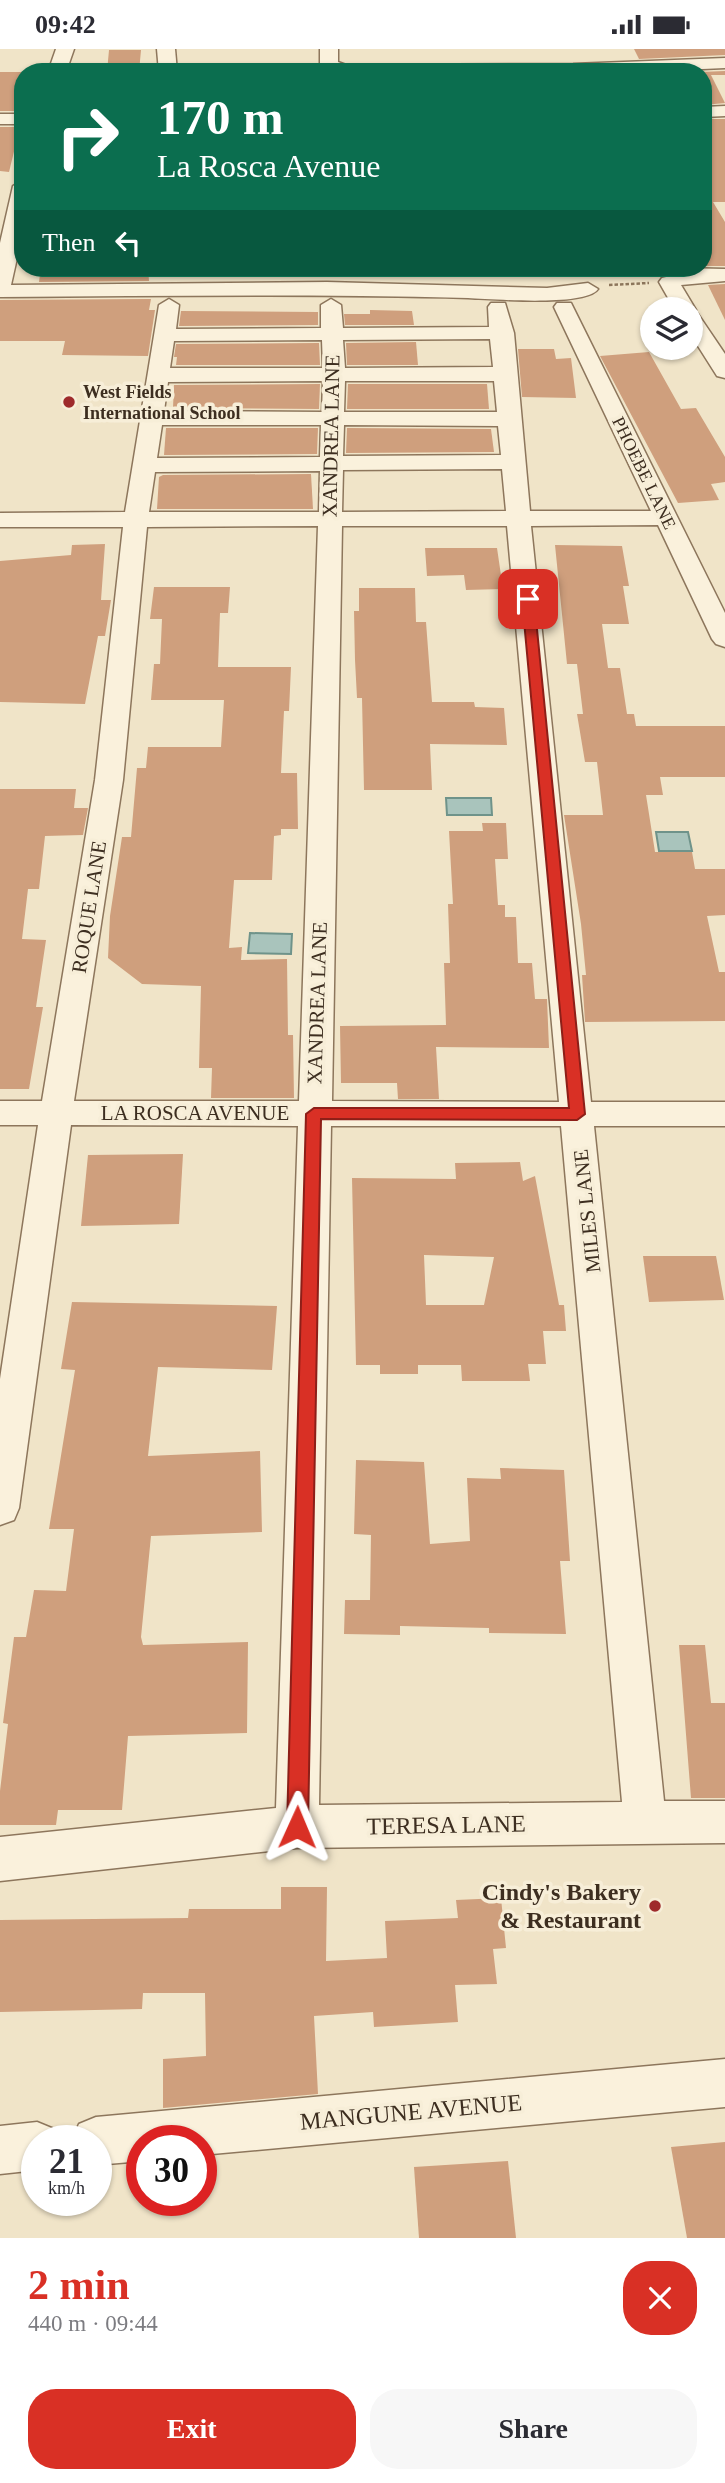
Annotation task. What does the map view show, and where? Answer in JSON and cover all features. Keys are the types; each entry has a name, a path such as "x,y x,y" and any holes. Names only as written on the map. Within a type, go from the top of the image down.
{"street":[{"name":"ROQUE LANE","path":"0,1508 56,1113 109,781 136,520 171,277"},
{"path":"678,297 669,282 710,277"},
{"path":"17,280 169,297 329,299 550,293 588,289"},
{"name":"PHOEBE LANE","path":"550,293 667,518 725,639"},
{"path":"164,335 329,299 503,333"},
{"name":"XANDREA LANE","path":"297,1827 331,519 334,375 329,299"},
{"name":"MILES LANE","path":"499,307 645,1822"},
{"path":"703,337 725,371"},
{"path":"158,375 506,374"},
{"path":"151,418 511,419"},
{"path":"144,465 515,462"},
{"path":"0,520 667,518"},
{"name":"LA ROSCA AVENUE","path":"0,1113 725,1114"},
{"name":"TERESA LANE","path":"0,1859 297,1827 725,1822"},
{"name":"MANGUNE AVENUE","path":"112,2140 725,2083"},
{"path":"0,2150 21,2148"}],"path":[{"path":"588,289 669,282"}],"water":[{"path":"446,798 491,798 492,815 447,815"},
{"path":"656,832 688,832 692,851 659,851"},
{"path":"250,933 292,934 291,954 248,953"}],"building":[{"path":"634,49 725,49 725,55 639,59"},
{"path":"109,50 141,50 140,63 108,63"},
{"path":"725,71 725,75 712,75 712,72"},
{"path":"0,72 14,72 14,111 0,111"},
{"path":"712,77 725,103 712,104"},
{"path":"712,119 725,119 725,202 713,202 725,222 725,266 712,266"},
{"path":"0,127 14,127 14,152 9,172 0,171"},
{"path":"40,277 149,277 149,281 39,282"},
{"path":"725,284 725,320 708,285"},
{"path":"151,299 149,310 155,310 148,356 62,355 65,341 0,341 0,300"},
{"path":"370,310 412,311 414,325 345,325 344,314 370,314"},
{"path":"181,311 318,312 318,325 179,326"},
{"path":"416,342 418,365 347,365 346,343"},
{"path":"319,343 320,365 176,365 177,357 174,357 176,344"},
{"path":"518,349 554,349 556,359 571,358 576,398 522,397"},
{"path":"640,353 640,360 653,360 681,409 696,408 725,457 725,482 711,484 719,500 678,503 600,356"},
{"path":"320,384 319,409 173,408 174,385"},
{"path":"348,384 487,384 489,409 347,409"},
{"path":"166,428 318,428 317,454 164,455"},
{"path":"347,428 491,429 494,452 346,453"},
{"path":"311,474 313,509 157,509 159,477 163,475"},
{"path":"105,544 101,600 111,600 105,636 98,636 85,704 0,702 0,561 71,555 72,545"},
{"path":"555,545 622,546 629,586 623,586 629,624 602,624 608,668 620,668 627,714 634,714 636,726 725,726 725,777 660,777 663,795 646,795 655,852 692,852 695,869 725,869 725,915 707,916 719,972 725,972 725,1021 585,1022 582,975 586,975 581,924 564,815 603,815 597,762 585,762 577,714 583,714 577,664 567,664"},
{"path":"425,548 497,548 503,589 466,590 464,575 427,576"},
{"path":"154,587 230,587 228,613 220,613 218,667 291,667 289,711 284,711 281,773 297,773 298,829 281,829 281,835 274,836 272,880 234,880 229,948 242,947 241,960 287,959 288,1035 293,1035 294,1098 211,1098 212,1068 199,1068 201,986 142,984 108,958 110,916 122,837 131,837 137,768 146,768 148,747 221,747 224,700 151,700 154,664 160,664 162,619 150,619"},
{"path":"359,588 415,588 416,622 426,622 432,702 474,702 475,707 504,708 507,745 430,744 432,790 364,790 362,698 357,698 355,660 354,611 359,611"},
{"path":"0,789 76,789 74,808 88,808 83,835 45,836 39,889 28,889 22,939 46,940 36,1007 43,1007 29,1089 0,1089"},
{"path":"482,823 506,823 508,859 495,859 498,905 505,905 505,917 516,917 518,963 532,963 535,999 547,999 549,1048 436,1047 439,1099 398,1099 397,1083 341,1083 340,1026 446,1025 444,963 450,963 448,904 453,904 449,831 483,831"},
{"path":"183,1154 179,1224 81,1226 88,1155"},
{"path":"520,1162 523,1181 535,1176 559,1305 564,1305 566,1331 543,1331 546,1364 528,1364 530,1381 462,1381 461,1365 418,1365 418,1374 380,1374 380,1365 356,1365 352,1178 456,1179 455,1163","holes":["424,1255 494,1257 484,1305 426,1305"]},
{"path":"643,1256 716,1256 724,1300 649,1302"},
{"path":"72,1302 277,1306 272,1370 158,1367 148,1456 260,1451 262,1532 151,1536 141,1637 143,1645 248,1642 247,1733 128,1736 122,1810 58,1810 56,1825 0,1825 0,1791 8,1724 3,1723 14,1637 26,1637 34,1590 66,1591 74,1529 49,1529 75,1370 61,1369"},
{"path":"356,1460 424,1462 430,1544 470,1541 467,1478 501,1479 500,1468 564,1470 570,1561 560,1561 566,1634 489,1633 489,1628 400,1626 400,1635 344,1634 345,1600 370,1600 371,1535 354,1534"},
{"path":"679,1645 705,1645 711,1703 725,1703 725,1798 691,1798"},
{"path":"281,1887 327,1887 326,1961 387,1958 385,1921 458,1918 456,1900 501,1898 506,1948 493,1949 497,1984 455,1985 458,2022 374,2027 373,2012 314,2016 318,2094 163,2108 163,2059 206,2056 205,1993 143,1993 142,2009 0,2012 0,1920 188,1918 189,1909 281,1909"},
{"path":"725,2142 725,2238 687,2238 671,2147"},
{"path":"508,2161 516,2238 419,2238 414,2167"}],"place":[{"name":"West Fields International School","path":"69,402"},
{"name":"Cindy's Bakery & Restaurant","path":"655,1906"}],"route":[{"path":"297,1827 314,1114 577,1114 528,599"}]}
